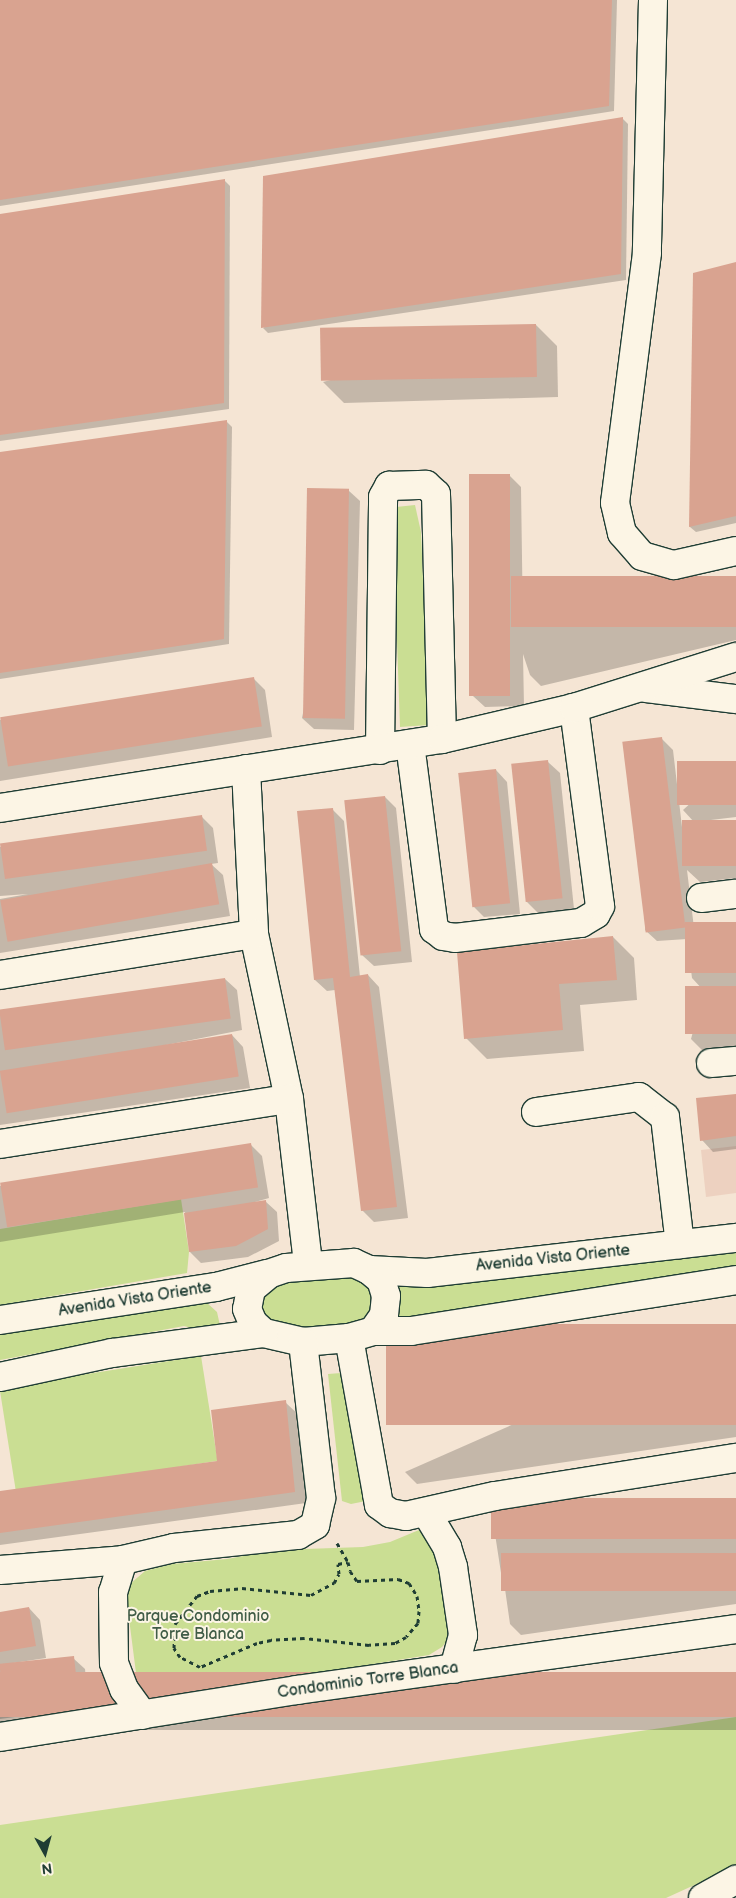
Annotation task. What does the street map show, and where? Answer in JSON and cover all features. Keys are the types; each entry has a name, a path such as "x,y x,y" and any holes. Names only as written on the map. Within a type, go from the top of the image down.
{"street":[{"path":"652,0 647,254 615,503 622,533 642,556 674,565 736,551"},
{"path":"380,750 383,497 389,486 426,485 436,494 442,738"},
{"path":"0,808 246,768 380,750 442,738 574,708 736,657"},
{"path":"638,687 736,699"},
{"path":"410,744 434,929 443,936 455,938 581,923 596,914 600,906 574,708"},
{"path":"246,768 254,934 289,1099 308,1264"},
{"path":"701,898 736,894"},
{"path":"0,975 254,934"},
{"path":"536,1112 639,1097 665,1117 680,1244"},
{"path":"0,1144 289,1099"},
{"name":"Avenida Vista Oriente","path":"0,1320 216,1287 308,1264 354,1263 369,1270 427,1273 736,1238"},
{"path":"361,1334 384,1315 386,1296 380,1280 369,1270"},
{"name":"Avenida Vista Oriente","path":"264,1333 253,1323 247,1309 251,1289 269,1274"},
{"path":"0,1377 120,1351 264,1333 303,1342 361,1334 411,1331 736,1280"},
{"path":"361,1334 379,1505 398,1515 426,1512 495,1496 736,1458"},
{"path":"0,1570 123,1560 174,1548 298,1535 315,1526 321,1498 303,1342"},
{"path":"426,1512 448,1547 454,1575 463,1635 454,1669"},
{"path":"123,1560 112,1592 114,1663 124,1689 142,1715"},
{"name":"Condominio Torre Blanca","path":"0,1737 736,1629"},
{"path":"703,1898 736,1880"}],"path":[{"path":"348,1562 357,1581 398,1580 409,1583 417,1596 419,1611 418,1623 406,1637 395,1643 369,1645 304,1638 271,1640 200,1667 180,1657 174,1648 175,1624 197,1596 210,1591 242,1588 311,1595 334,1583 339,1574 338,1564 348,1562"}],"shaded area":[{"path":"736,1146 736,1193 706,1197 701,1150"}],"green space":[{"path":"415,505 421,532 429,725 400,727 393,526 396,507"},
{"path":"181,1199 189,1252 187,1273 0,1305 0,1229"},
{"path":"736,1250 736,1271 393,1322 399,1294 398,1280"},
{"path":"367,1275 380,1314 313,1337 260,1317 261,1294 289,1277"},
{"path":"206,1302 217,1312 221,1330 203,1331 184,1326 0,1360 0,1333"},
{"path":"201,1356 218,1461 16,1493 0,1388"},
{"path":"341,1373 366,1501 351,1504 342,1501 328,1374"},
{"name":"Parque Condominio Torre Blanca","path":"419,1530 430,1534 440,1552 451,1636 442,1647 429,1655 176,1696 153,1693 136,1673 127,1603 130,1584 145,1571 172,1564 227,1559 276,1550 363,1547 390,1542"},
{"path":"736,1717 736,1866 666,1898 0,1898 0,1825"}],"building":[{"path":"0,0 612,0 609,106 0,200"},
{"path":"623,117 621,274 261,328 263,176"},
{"path":"225,179 224,403 0,435 0,214"},
{"path":"736,262 736,516 689,527 693,273"},
{"path":"536,324 537,377 321,381 320,328"},
{"path":"227,420 224,639 0,673 0,452"},
{"path":"469,474 510,474 510,696 469,696"},
{"path":"307,488 349,489 345,719 303,718"},
{"path":"511,576 736,576 736,627 511,627"},
{"path":"254,677 262,726 8,767 0,717"},
{"path":"662,737 685,928 646,932 622,742"},
{"path":"548,760 563,898 526,902 511,764"},
{"path":"677,761 736,761 736,805 677,805"},
{"path":"496,769 510,903 472,907 458,773"},
{"path":"385,796 401,951 361,955 344,800"},
{"path":"333,808 350,977 368,974 397,1207 361,1211 333,978 314,980 297,811"},
{"path":"202,815 207,851 5,879 0,843"},
{"path":"682,820 736,820 736,866 682,866"},
{"path":"212,863 219,904 8,942 0,900"},
{"path":"685,922 736,922 736,973 685,973"},
{"path":"613,936 617,980 559,984 563,1030 464,1039 457,952"},
{"path":"225,978 231,1019 5,1050 0,1010"},
{"path":"685,986 736,986 736,1034 685,1034"},
{"path":"232,1034 239,1076 7,1113 0,1071"},
{"path":"736,1094 736,1136 700,1141 696,1098"},
{"path":"251,1143 258,1187 7,1227 0,1183"},
{"path":"266,1200 268,1229 236,1246 189,1252 184,1213"},
{"path":"386,1324 736,1324 736,1425 386,1425"},
{"path":"286,1400 295,1492 0,1533 0,1491 217,1461 211,1410"},
{"path":"491,1498 736,1498 736,1539 491,1539"},
{"path":"501,1553 736,1553 736,1591 501,1591"},
{"path":"29,1607 36,1646 0,1652 0,1612"},
{"path":"74,1656 78,1696 4,1704 0,1664"},
{"path":"0,1672 736,1672 736,1717 0,1717"}]}
